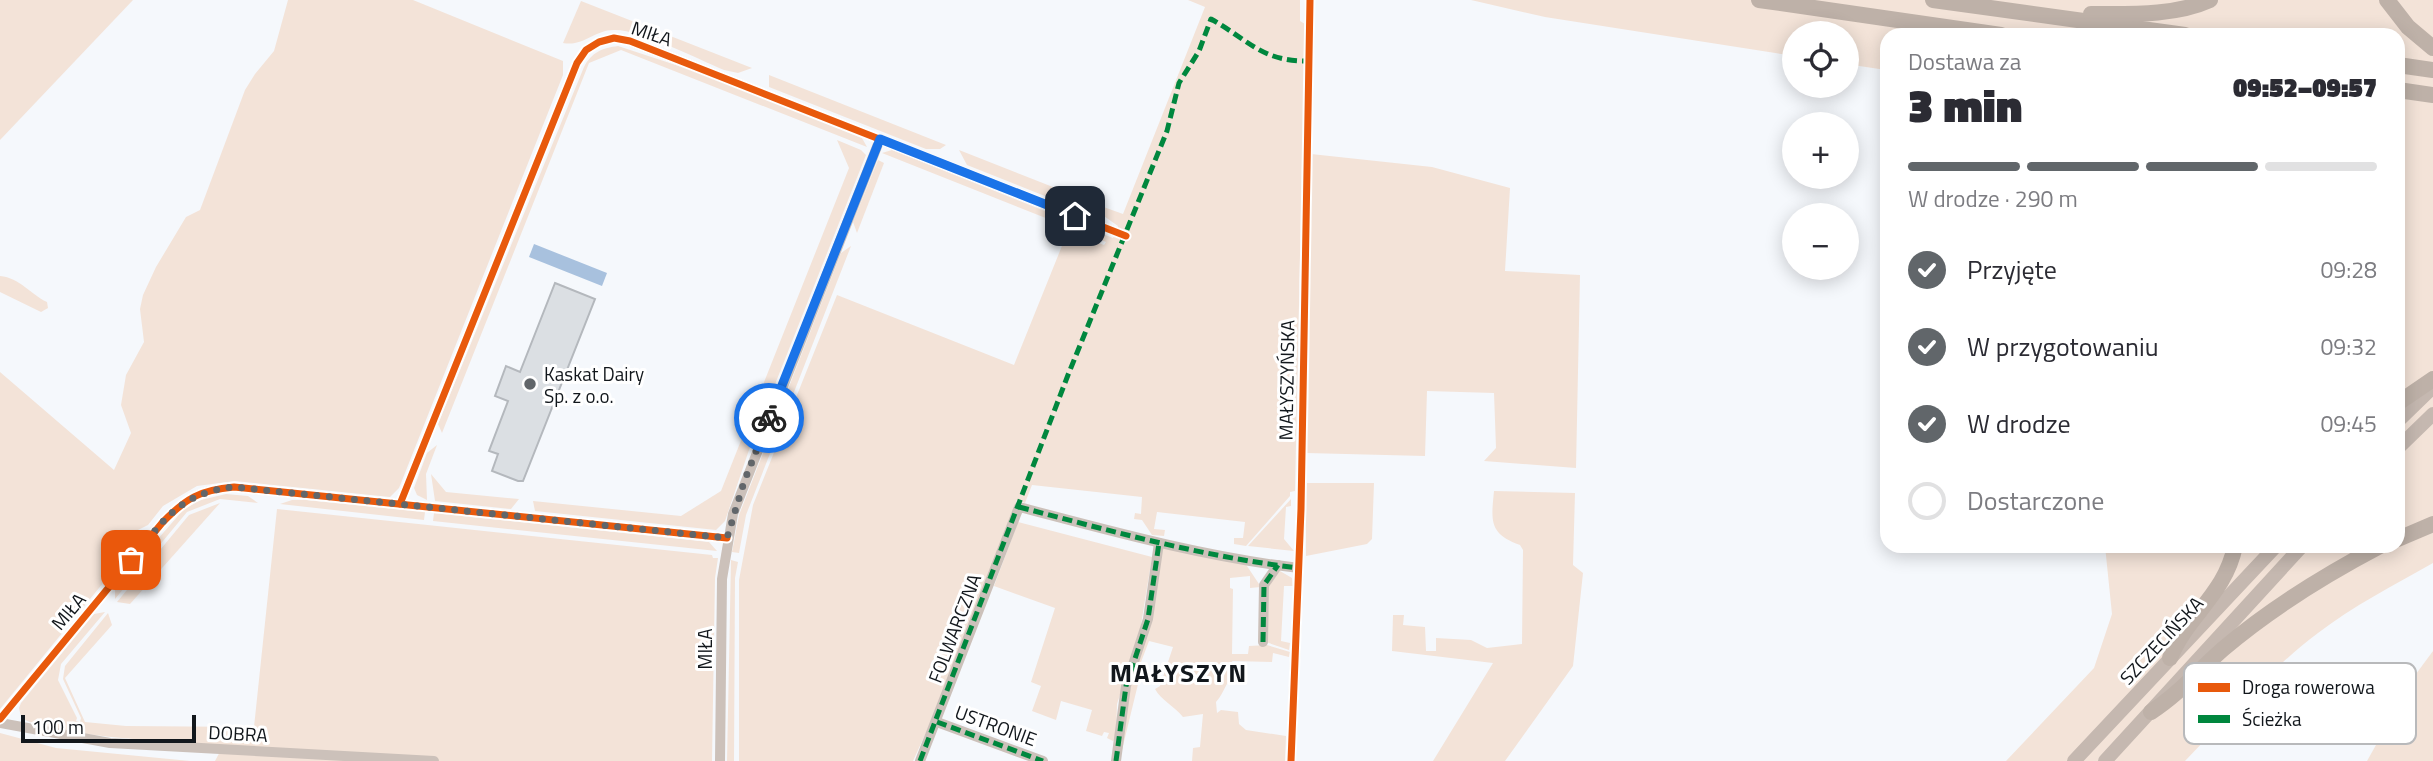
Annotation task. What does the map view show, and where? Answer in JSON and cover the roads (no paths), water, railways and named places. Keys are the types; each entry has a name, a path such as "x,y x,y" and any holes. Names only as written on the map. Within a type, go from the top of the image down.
{"highway":[{"path":"1759,0 1952,28"},
{"path":"1933,0 2134,28"},
{"path":"2025,13 2147,12 2180,9 2210,0"},
{"path":"2387,0 2408,27 2433,48"},
{"path":"2405,66 2433,70"},
{"path":"2405,93 2433,95"},
{"path":"2405,398 2433,379"},
{"path":"2405,536 2433,524"},
{"path":"2170,658 2179,636 2220,587 2232,553"},
{"path":"2209,663 2282,604 2331,572 2367,553"},
{"path":"2151,712 2184,687"}],"main road":[{"path":"2405,414 2433,387"},
{"path":"2405,440 2433,414"},
{"name":"SZCZECIŃSKA","path":"2074,761 2269,553"},
{"name":"SZCZECIŃSKA","path":"2192,663 2295,553"},
{"name":"SZCZECIŃSKA","path":"2105,761 2184,673"}],"street":[{"name":"MAŁYSZYŃSKA","path":"1291,761 1299,568 1310,0"},
{"name":"MIŁA","path":"400,504 577,63 592,45 606,39 630,41 1126,236"},
{"name":"MIŁA","path":"720,761 722,579 727,538 744,482 880,139"},
{"name":"MIŁA","path":"0,721 162,523 193,496 214,489 234,487 727,538"},
{"name":"FOLWARCZNA","path":"920,761 1019,507 1159,543"},
{"path":"1116,761 1126,686 1148,619 1159,543 1299,568"},
{"path":"1263,642 1264,585 1278,565"},
{"name":"DOBRA","path":"0,721 110,743 434,761"},
{"name":"USTRONIE","path":"937,722 1043,761"}],"water":[{"path":"534,244 607,273 602,286 529,257"}],"place":[{"name":"Kaskat Dairy Sp. z o.o.","path":"530,384"}],"district":[{"name":"MAŁYSZYN","path":"1179,672"}]}
